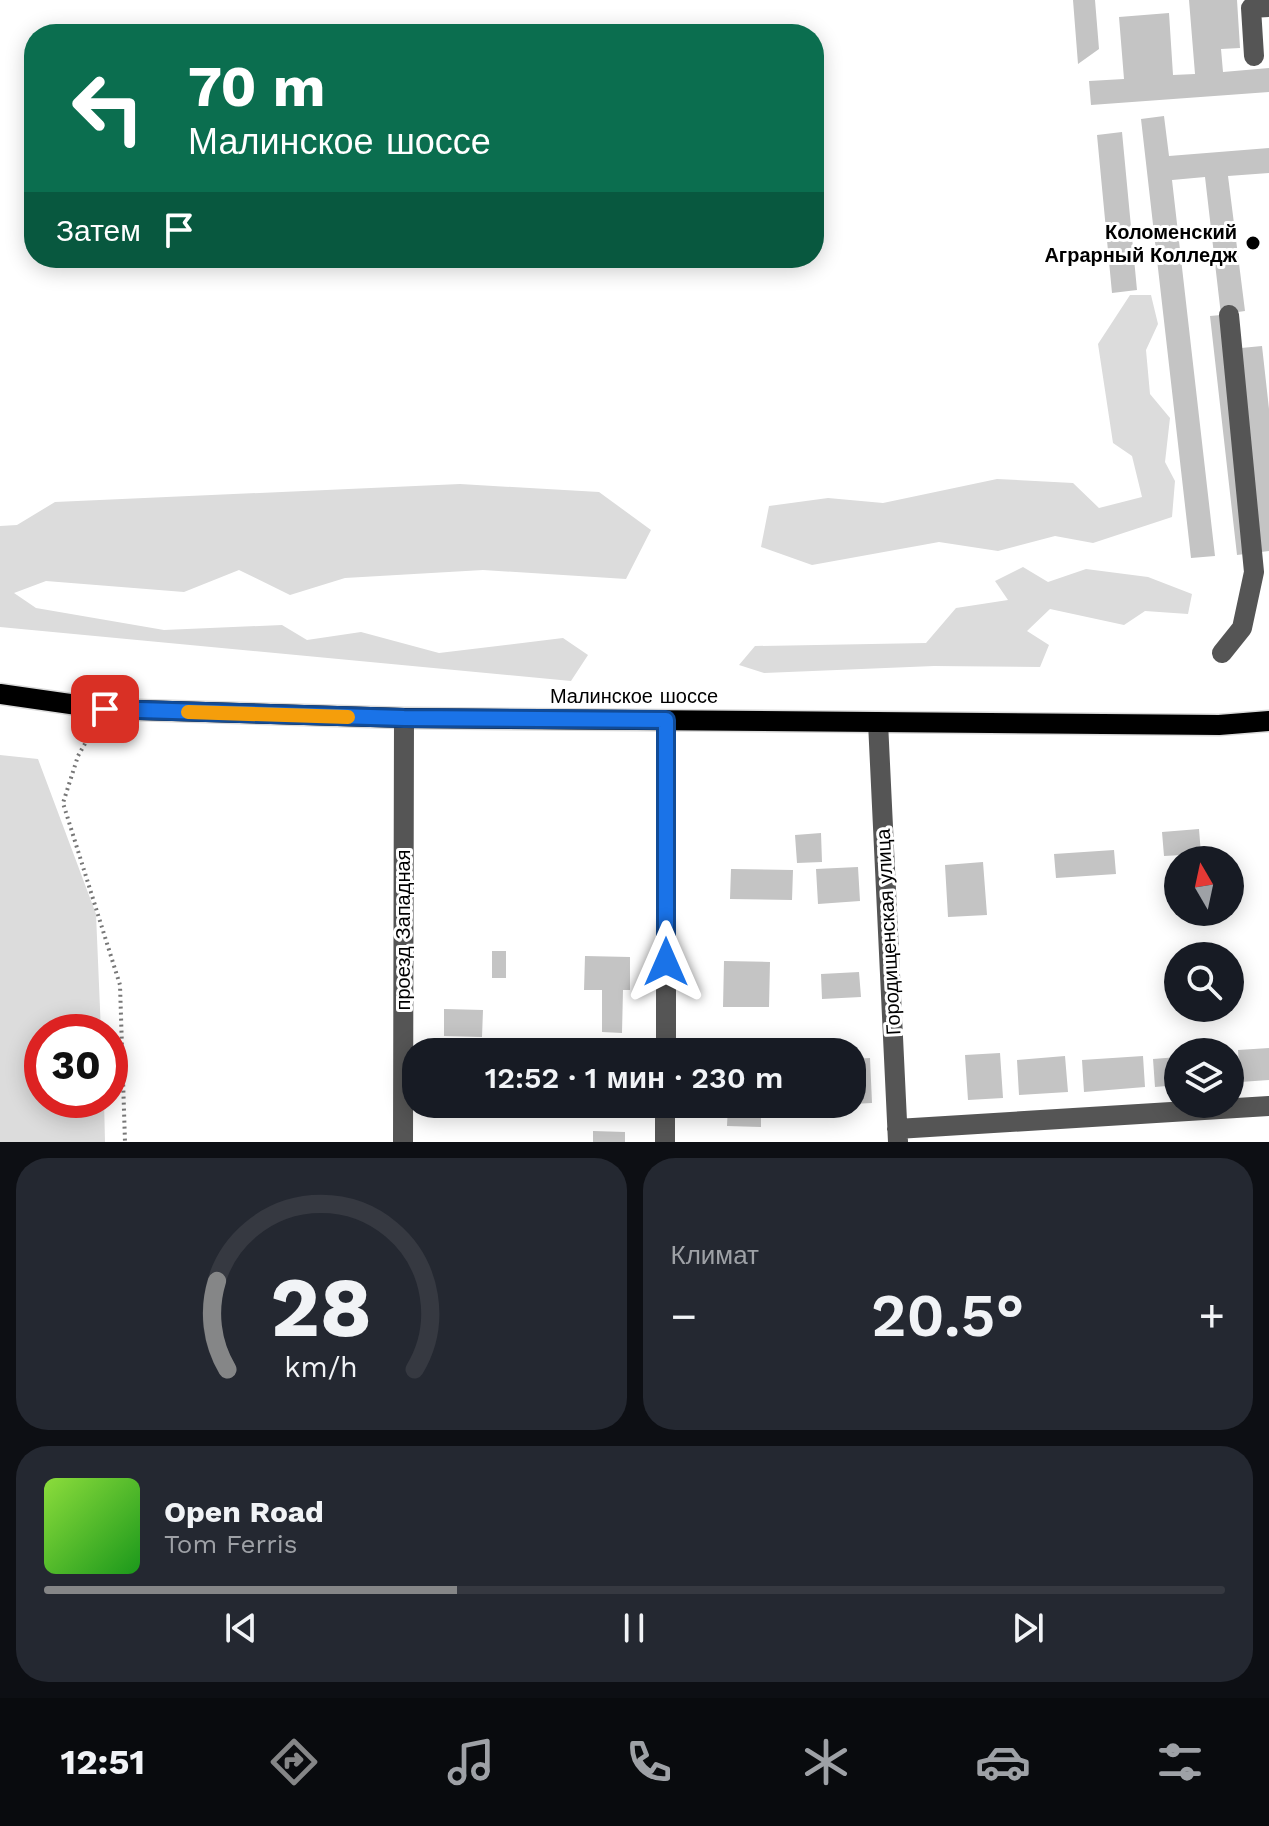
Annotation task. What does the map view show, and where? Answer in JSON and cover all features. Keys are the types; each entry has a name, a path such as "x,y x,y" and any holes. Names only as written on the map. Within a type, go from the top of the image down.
{"main road":[{"name":"Малинское шоссе","path":"0,694 105,709 404,718 1219,725 1269,721"}],"street":[{"path":"1254,56 1251,8 1269,7"},
{"path":"1222,653 1242,628 1254,572 1229,315"},
{"name":"проезд Западная","path":"403,1142 404,718"},
{"path":"666,720 666,1038"},
{"name":"Городищенская улица","path":"878,722 898,1136"},
{"path":"898,1136 1269,1106"},
{"path":"665,1118 665,1142"}],"path":[{"path":"105,709 78,756 63,803 120,985 125,1142"}],"shaded area":[{"path":"1130,295 1151,295 1158,324 1146,350 1150,394 1170,418 1165,462 1175,481 1172,517 1093,543 1055,536 998,551 939,542 812,565 761,547 769,506 828,498 883,503 997,479 1073,483 1099,508 1142,497 1132,456 1113,443 1098,344"},
{"path":"460,484 599,492 651,530 626,579 483,570 345,578 290,595 239,570 184,592 46,581 14,593 36,608 164,630 282,625 307,640 361,632 439,653 563,638 588,655 571,681 0,627 0,526 17,525 55,502"},
{"path":"1023,567 1048,582 1086,569 1148,577 1192,594 1188,614 1145,611 1124,625 1050,609 1027,631 1049,645 1040,667 934,666 764,673 739,665 755,646 926,643 956,608 1008,600 995,581"},
{"path":"0,755 38,759 96,914 100,1014 24,1014 24,1118 104,1118 105,1142 0,1142"}],"building":[{"path":"1073,0 1095,0 1099,49 1078,64"},
{"path":"1189,0 1237,0 1240,48 1221,49 1223,72 1269,68 1269,92 1091,105 1089,81 1124,79 1119,17 1169,13 1173,75 1195,74"},
{"path":"1164,116 1169,156 1269,148 1269,173 1228,176 1245,311 1238,312 1241,348 1262,346 1269,409 1269,551 1237,555 1210,316 1221,315 1205,177 1172,180 1215,556 1191,558 1141,119"},
{"path":"1122,132 1137,290 1112,293 1097,135"},
{"path":"1199,829 1200,846 1164,846 1164,856 1162,832"},
{"path":"821,833 822,862 797,863 795,835"},
{"path":"1114,850 1116,874 1056,878 1054,854"},
{"path":"983,862 987,915 948,917 945,865"},
{"path":"858,867 860,901 818,904 816,869"},
{"path":"731,869 793,870 792,900 730,899"},
{"path":"492,951 506,951 506,978 492,978"},
{"path":"585,956 630,957 630,990 623,990 622,1033 602,1032 602,990 584,990"},
{"path":"724,961 770,962 769,1007 723,1007"},
{"path":"859,972 861,997 822,999 821,974"},
{"path":"444,1009 483,1010 482,1037 444,1036"},
{"path":"1269,1048 1269,1080 1244,1082 1244,1050"},
{"path":"1000,1053 1003,1098 968,1100 965,1055"},
{"path":"1065,1056 1068,1092 1019,1095 1017,1060"},
{"path":"1143,1056 1145,1087 1084,1092 1082,1060"},
{"path":"866,1058 870,1058 872,1103 866,1103"},
{"path":"1164,1058 1164,1086 1155,1087 1153,1059"},
{"path":"727,1118 761,1118 761,1127 727,1126"},
{"path":"593,1131 625,1132 625,1142 593,1142"}],"slow traffic":[{"path":"188,712 348,717"}],"place":[{"name":"Коломенский Аграрный Колледж","path":"1253,243"}],"route":[{"path":"105,709 404,718 666,720 666,962"}]}
